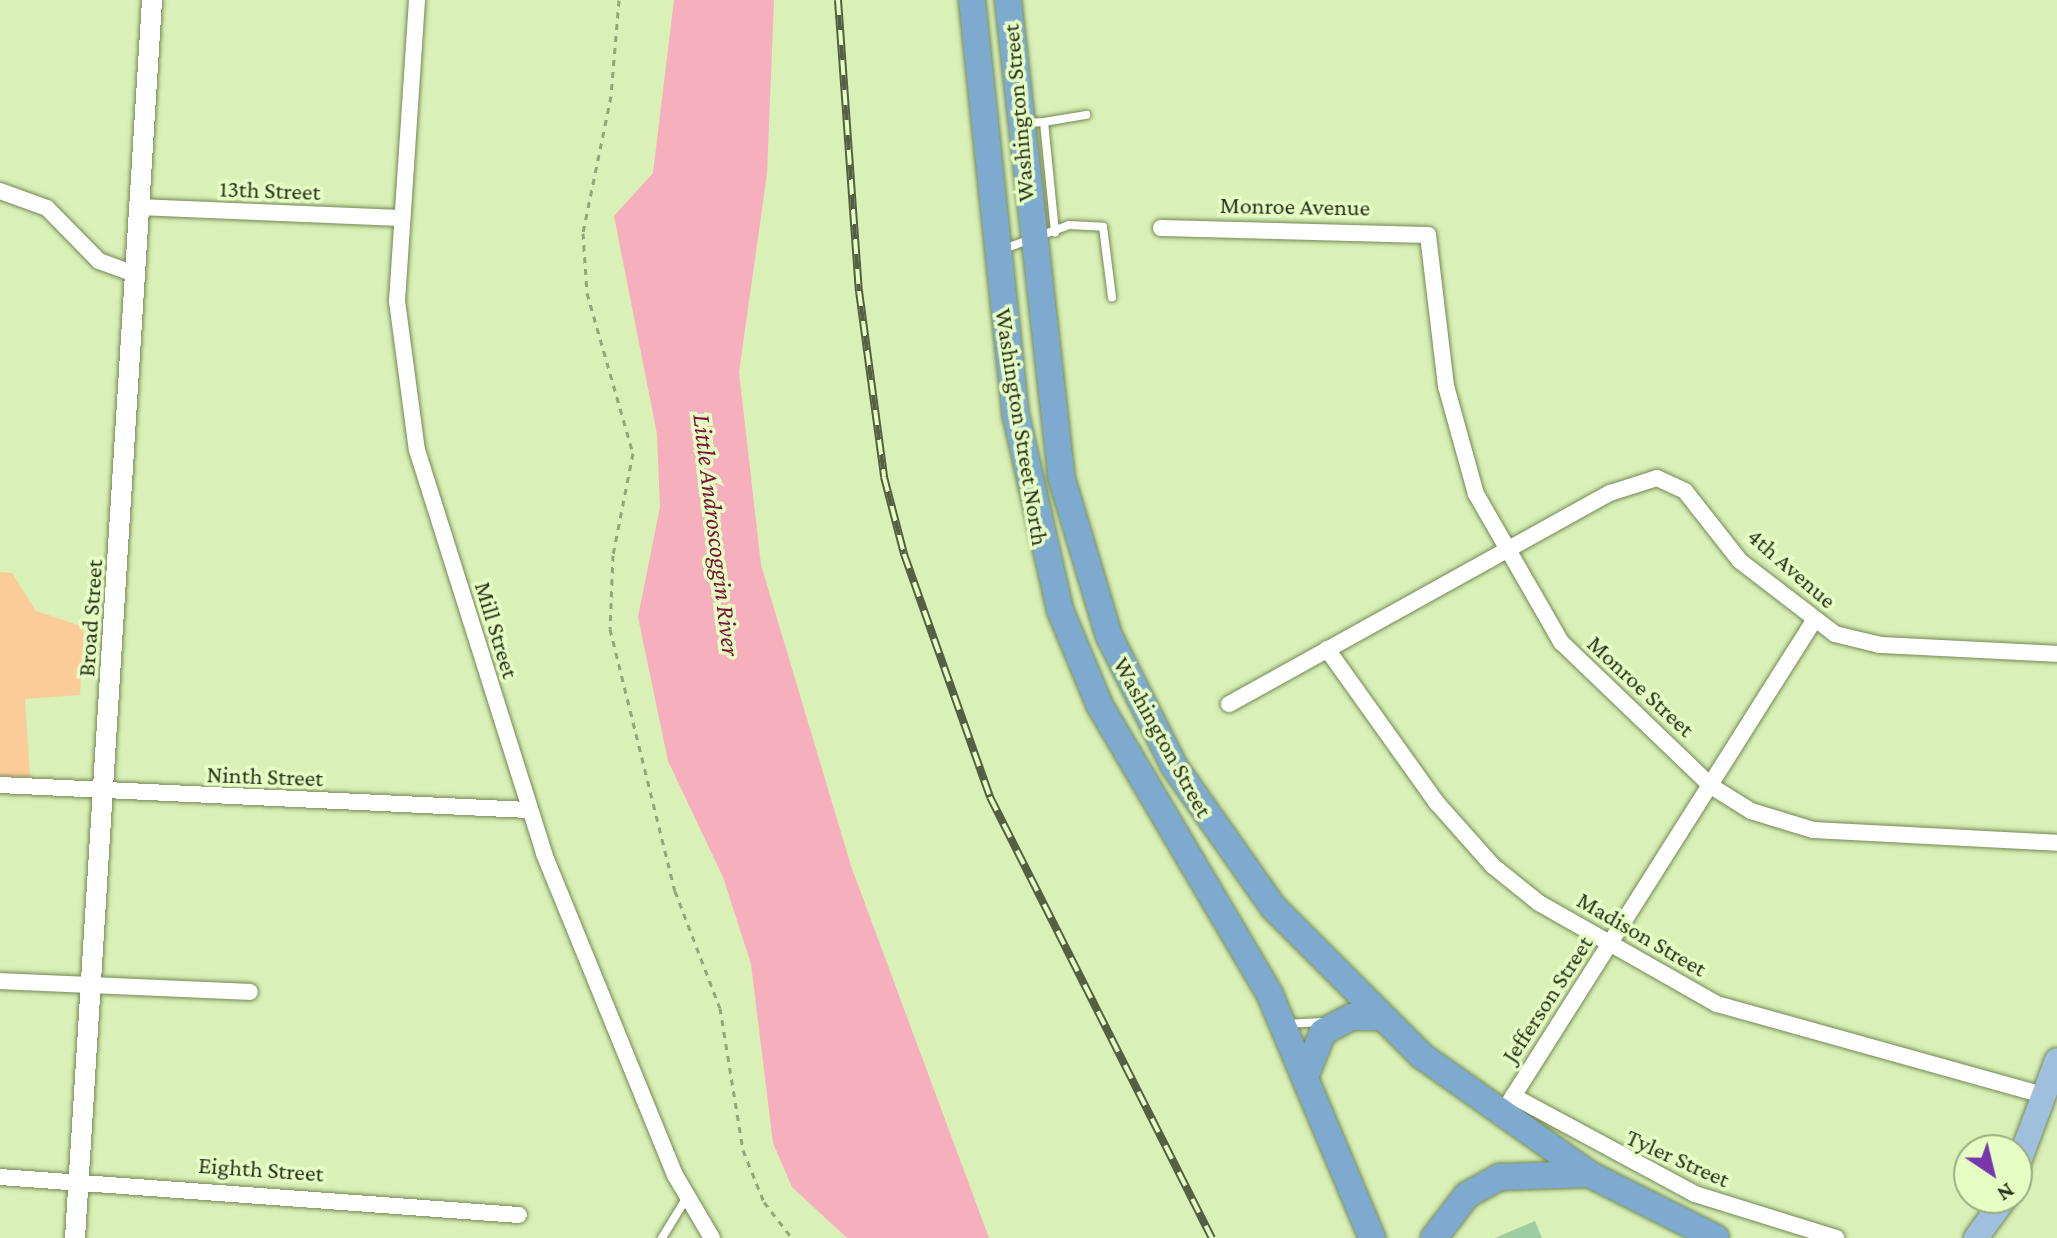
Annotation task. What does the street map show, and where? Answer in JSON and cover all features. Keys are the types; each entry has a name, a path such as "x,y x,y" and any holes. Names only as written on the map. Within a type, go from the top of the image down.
{"highway":[{"name":"Washington Street North","path":"972,0 996,251 1044,559 1100,706 1170,825"},
{"name":"Washington Street","path":"1008,0 1017,123 1031,245 1073,528 1135,694 1252,881 1378,1017 1506,1106 1589,1174 1716,1238"},
{"name":"Washington Street","path":"1170,825 1283,1024 1372,1238"},
{"path":"1305,1077 1315,1043 1336,1022 1378,1017"},
{"path":"1434,1238 1455,1205 1500,1177 1589,1174"}],"main road":[{"path":"2029,1134 2057,1060"},
{"path":"1976,1238 1994,1214"},
{"path":"1994,1238 2001,1214"}],"street":[{"name":"Broad Street","path":"75,1238 152,0"},
{"name":"Mill Street","path":"417,0 398,218 400,352 417,450 528,810 688,1197 712,1238"},
{"path":"0,191 47,208 99,261 137,275"},
{"name":"13th Street","path":"140,207 398,218"},
{"name":"Monroe Avenue","path":"1161,228 1428,235"},
{"name":"Monroe Street","path":"1428,235 1455,431 1505,550 1576,661 1711,786 1751,811 1813,830 2057,843"},
{"name":"4th Avenue","path":"1505,550 1627,485 1666,480 1694,498 1740,561 1813,622 1880,645 2057,654"},
{"path":"1229,704 1505,550"},
{"name":"Jefferson Street","path":"1506,1106 1813,622"},
{"name":"Madison Street","path":"1327,649 1475,847 1510,882 1610,946 1759,1020 2043,1095"},
{"name":"Ninth Street","path":"0,785 101,794 528,810"},
{"path":"0,981 250,992"},
{"name":"Tyler Street","path":"1506,1106 1695,1194 1836,1238"},
{"name":"Eighth Street","path":"0,1177 519,1215"}],"lane":[{"path":"1017,123 1086,115"},
{"path":"1044,122 1055,232"},
{"path":"996,251 1031,245 1055,232 1090,222 1103,227 1112,297"},
{"path":"1283,1024 1336,1022"},
{"path":"662,1238 688,1197"}],"path":[{"path":"619,0 611,96 583,233 587,293 633,453 613,555 610,629 675,891 720,1008 743,1150 764,1202 792,1238"}],"shaded area":[{"path":"0,572 12,573 36,611 84,627 80,695 25,699 30,777 0,776"}],"water":[{"name":"Little Androscoggin River","path":"674,0 774,0 767,174 739,372 761,565 851,866 989,1238 847,1238 792,1187 773,1143 751,964 723,877 668,761 638,617 660,507 657,434 614,216 653,173"}],"building":[{"path":"1535,1221 1542,1238 1495,1238"}],"railway":[{"path":"838,0 859,291 884,477 904,554 990,797 1212,1238"}]}
